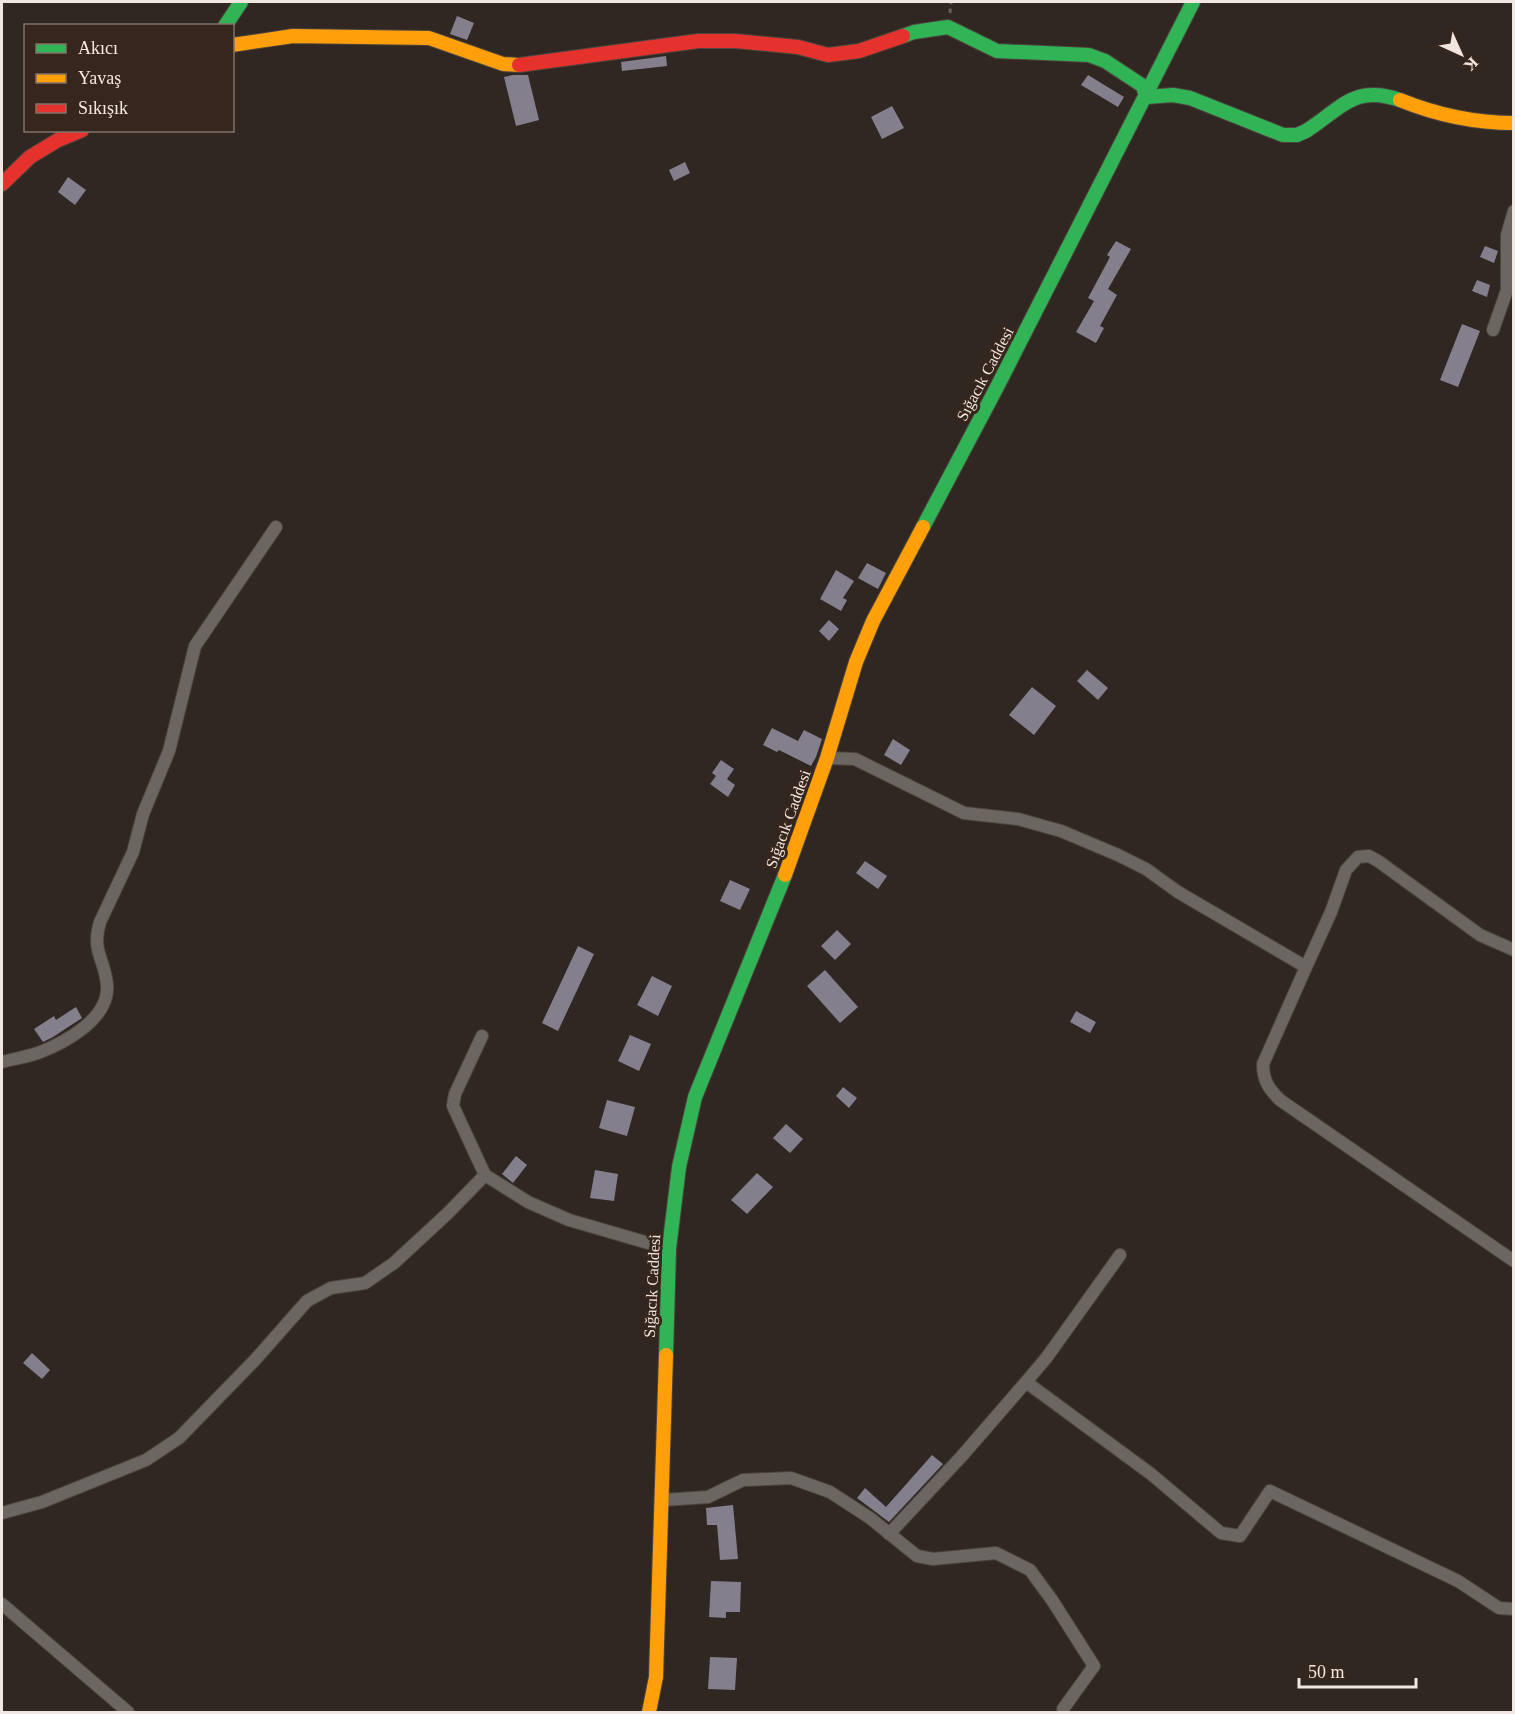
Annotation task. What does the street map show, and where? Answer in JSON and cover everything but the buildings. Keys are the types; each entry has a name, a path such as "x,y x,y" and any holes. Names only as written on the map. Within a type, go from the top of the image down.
{"main road":[{"path":"226,24 241,2"},
{"name":"Sığacık Caddesi","path":"649,1713 656,1677 669,1249 679,1167 695,1097 778,895 827,758 856,662 873,621 997,387 1193,2"},
{"path":"234,45 293,36 429,38 503,64 521,65 698,41 735,41 798,47 828,55 859,51 914,33 948,27 997,51 1089,55 1105,61 1143,86 1146,96 1175,95 1210,105 1278,135 1292,137 1316,126 1332,112 1366,94 1379,94 1430,111 1494,124 1514,123"},
{"path":"2,184 30,158 58,140 77,132"}],"street":[{"path":"1493,330 1507,290 1507,235 1514,211"},
{"path":"2,1062 38,1053 75,1035 96,1017 104,1003 108,989 96,948 96,933 133,852 143,814 169,751 195,646 276,527"},
{"path":"827,758 855,759 964,813 1018,819 1061,831 1118,855 1146,869 1178,892 1306,967"},
{"path":"1514,950 1480,935 1377,861 1368,856 1358,857 1346,870 1331,912 1263,1064 1263,1077 1269,1089 1280,1100 1514,1261"},
{"path":"482,1036 455,1094 453,1106 485,1175 528,1202 569,1220 669,1249"},
{"path":"2,1514 42,1502 146,1460 179,1438 254,1361 307,1301 331,1288 365,1283 394,1263 485,1175"},
{"path":"889,1534 961,1457 1047,1357 1120,1255"},
{"path":"1026,1382 1151,1474 1221,1533 1240,1536 1270,1491 1458,1581 1499,1608 1514,1609"},
{"path":"663,1500 708,1497 743,1480 791,1478 830,1492 870,1518 917,1556 933,1559 996,1553 1030,1570 1094,1666 1063,1709"},
{"path":"2,1604 128,1713"}],"traffic: fast":[{"path":"226,24 241,2"},
{"path":"923,527 1193,2"},
{"path":"903,36 948,27 997,51 1089,55 1105,61 1143,86 1146,97 1173,95 1190,98 1283,135 1297,135 1306,131 1339,107 1360,97 1371,95 1400,100"},
{"path":"666,1355 669,1249 679,1167 695,1097 785,875"}],"traffic: slow":[{"path":"234,45 293,36 429,38 503,64 519,65"},
{"path":"1400,100 1456,117 1485,122 1514,123"},
{"path":"785,875 827,758 856,662 873,621 923,527"},
{"path":"649,1712 656,1677 666,1355"}],"traffic: jam":[{"path":"519,65 698,41 735,41 798,47 828,55 859,51 903,36"},
{"path":"2,184 30,157 58,140 77,132"}]}
